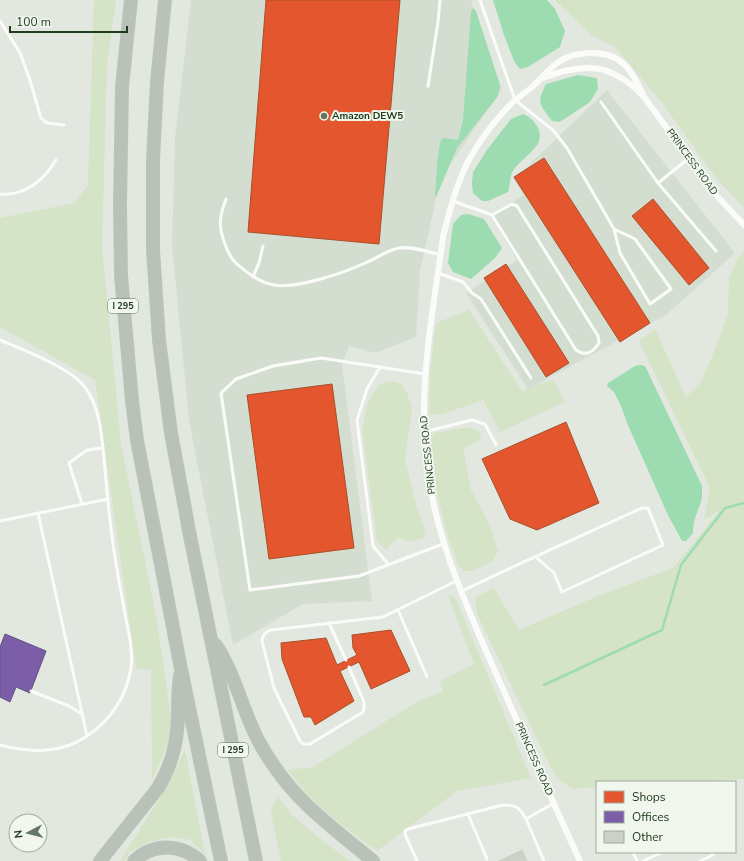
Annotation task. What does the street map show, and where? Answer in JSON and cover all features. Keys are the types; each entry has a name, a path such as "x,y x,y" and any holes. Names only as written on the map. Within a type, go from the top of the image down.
{"highway":[{"name":"I 295","path":"131,0 125,50 122,103 120,205 121,275 128,360 137,440 181,669 222,861"},
{"name":"I 295","path":"166,0 156,82 153,160 153,250 160,355 190,536 256,861"},
{"path":"212,639 225,660 250,723 279,773 307,806 373,861"},
{"path":"100,861 158,788 171,762 178,729 178,694 181,669"},
{"path":"134,861 140,855 149,850 168,847 178,848 200,861"}],"street":[{"name":"PRINCESS ROAD","path":"580,861 460,592 443,544 433,506 429,483 423,413 425,374 443,237 462,175 472,156 494,124 515,100 542,78 548,70 560,60 573,55 600,53 611,56 624,64 635,76 644,96"},
{"name":"PRINCESS ROAD","path":"542,78 558,72 591,68 607,72 635,87 644,96 716,195 744,225"}],"lane":[{"path":"428,86 440,0"},
{"path":"480,0 515,100 553,130 566,148 614,229 620,253 650,304 671,289 635,239 614,229"},
{"path":"0,21 20,53 30,77 41,118 47,123 64,125"},
{"path":"601,102 658,183 716,251"},
{"path":"658,183 689,158"},
{"path":"0,194 14,194 33,186 42,179 56,160"},
{"path":"226,199 220,218 222,234 234,262 253,277 274,285 293,285 330,277 356,268 399,248 413,249 441,255"},
{"path":"453,201 492,215 576,350 581,353 589,354 599,343 598,336 517,206 512,204 492,215"},
{"path":"253,277 259,263 263,246"},
{"path":"438,273 463,282 472,293 481,299 531,378"},
{"path":"0,340 69,372 84,385 94,401 99,421 113,543 131,646 131,666 120,702 104,722 87,736 65,747 45,751 23,750 0,745"},
{"path":"425,374 321,358 273,366 236,379 221,393 250,590 359,576 443,544"},
{"path":"380,367 367,389 357,420 373,546 388,564"},
{"path":"424,432 472,420 485,424 496,445"},
{"path":"82,504 69,463 87,450 102,448"},
{"path":"0,521 108,499"},
{"path":"460,592 642,508 648,508 663,545 562,592 554,573 536,557"},
{"path":"38,513 87,736"},
{"path":"349,667 364,702 363,712 310,744 303,744 300,741 274,688 262,641 263,637 271,630 383,617 456,581"},
{"path":"398,610 427,677"},
{"path":"329,623 346,660"},
{"path":"31,691 69,706 82,714"},
{"path":"526,819 554,803"},
{"path":"417,861 405,834 405,831 408,829 503,805 510,805 519,808 526,819 544,861"},
{"path":"468,814 487,859"},
{"path":"643,861 661,853"},
{"path":"700,861 713,855 712,853"}],"shaded area":[{"path":"94,0 116,0 107,64 102,247 121,444 157,621 173,732 152,780 151,670 136,669 95,380 0,327 0,218 74,203 88,185"},
{"path":"191,0 471,0 477,26 502,89 449,166 438,190 420,271 416,337 376,353 349,346 342,364 372,601 303,604 233,645 189,421 172,244 175,138"},
{"path":"493,0 547,0 555,9 565,31 560,47 528,67 520,69 514,61"},
{"path":"555,0 744,0 744,208 716,178 662,103 615,47 591,35"},
{"path":"473,8 476,11 500,85 498,96 457,148 436,197 437,161 441,140 444,138 458,140 463,120 471,12"},
{"path":"578,75 597,78 598,89 590,102 559,122 552,121 542,107 540,100 546,84"},
{"path":"607,90 735,253 666,315 528,389 466,293 517,260 491,216 523,195 514,179"},
{"path":"523,114 528,116 537,126 540,133 537,145 513,171 508,192 488,201 482,201 473,193 473,172 487,150 511,119"},
{"path":"468,214 484,219 502,248 495,258 471,279 453,272 448,263 453,224 461,215"},
{"path":"744,252 744,779 711,781 596,781 596,787 572,789 556,777 546,758 477,614 475,598 494,588 519,630 600,595 673,568 720,510 704,520 710,488 639,341 655,329 686,397 701,382 716,347 728,314 729,279 738,258"},
{"path":"469,310 522,391 553,379 565,402 500,432 483,400 443,414 429,415 430,374 436,323"},
{"path":"635,366 645,366 702,486 702,499 694,521 693,533 686,541 682,541 668,515 627,423 621,406 614,392 607,386 608,383"},
{"path":"391,381 401,384 407,393 412,408 405,459 417,508 425,530 424,538 410,542 398,537 386,550 377,541 362,430 368,402 379,384"},
{"path":"467,427 480,431 481,440 463,448 471,490 489,523 498,551 493,561 472,571 464,571 459,566 447,534 433,477 430,442 434,433"},
{"path":"448,595 456,599 531,778 457,791 377,851 343,826 311,798 287,770 313,767 418,701 443,692 440,681 474,664"},
{"path":"185,750 205,855 191,840 170,837 148,842 130,852 124,861 120,861 167,787"},
{"path":"277,796 292,815 324,842 350,861 281,861 271,812"}],"building: Shops":[{"name":"Amazon DEW5","path":"266,0 400,0 379,244 248,232"},
{"path":"544,158 650,323 620,342 514,177"},
{"path":"653,199 709,268 689,285 632,216"},
{"path":"506,264 569,363 546,377 484,278"},
{"path":"332,384 354,548 269,559 247,395"},
{"path":"566,422 599,503 537,530 510,519 482,459"},
{"path":"391,630 410,671 371,689 359,662 340,671 354,701 315,725 311,717 304,717 282,659 281,643 326,638 337,665 357,655 353,648 352,635"}],"building: Offices":[{"path":"5,634 46,651 30,693 16,687 10,702 0,697 0,647"}],"building: Other":[{"path":"522,850 527,861 499,861"}],"waterway":[{"path":"544,685 662,630 681,565 725,508 744,503"}],"place":[{"name":"Amazon DEW5","path":"324,116"}]}
